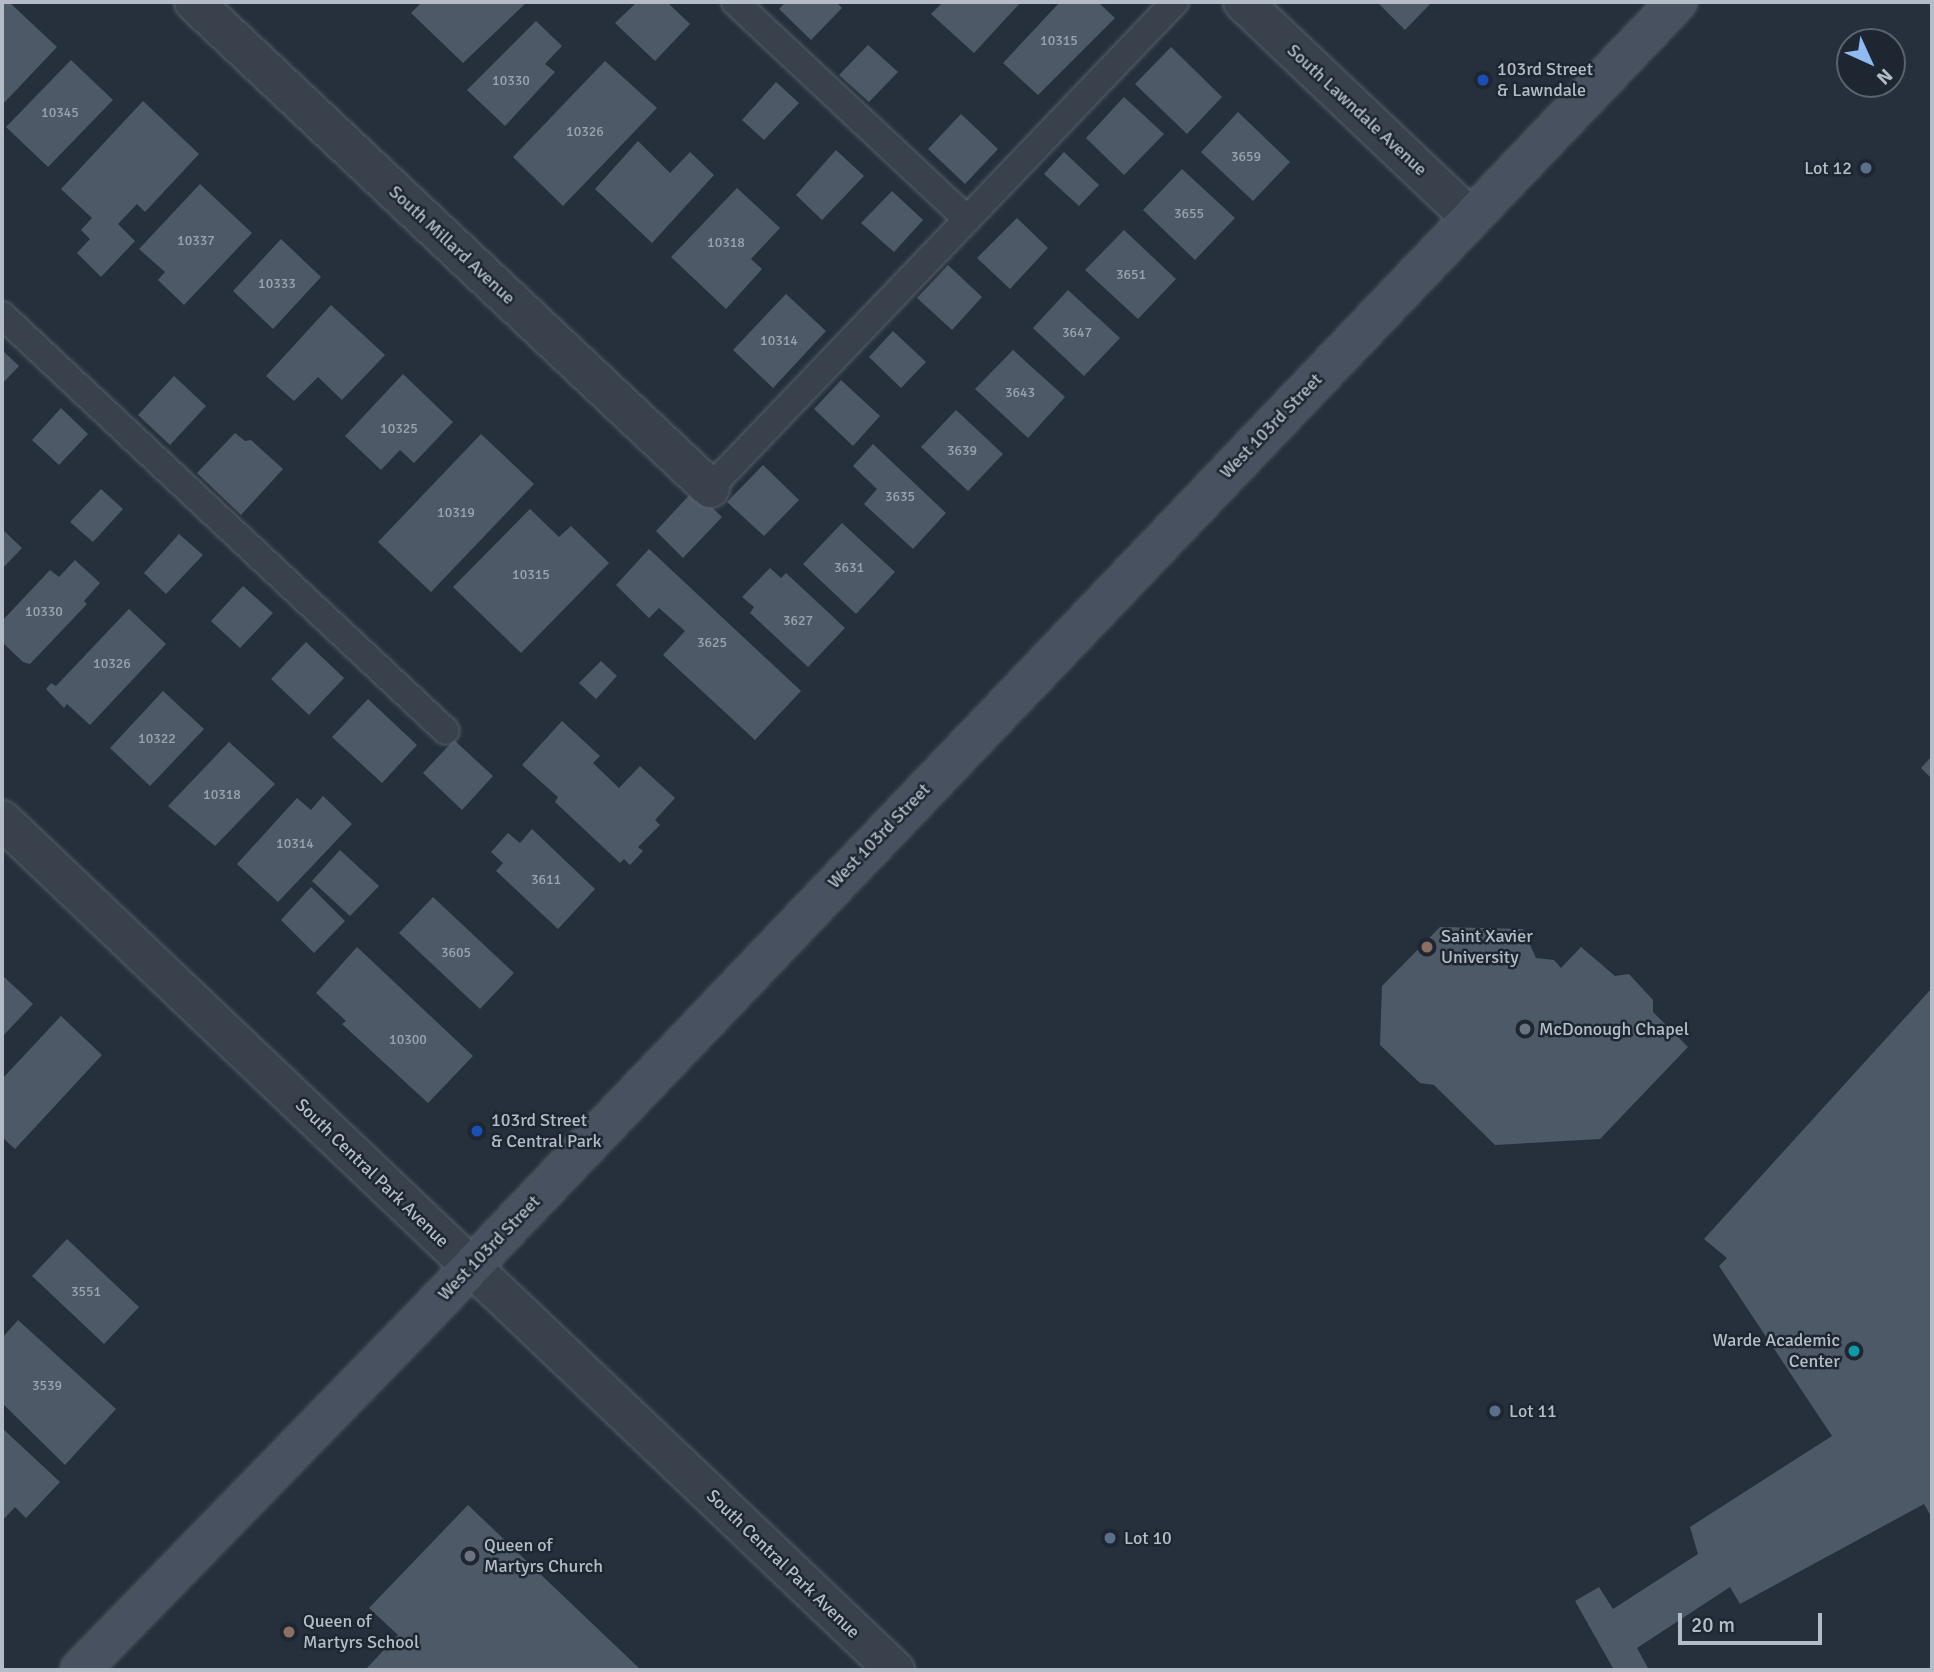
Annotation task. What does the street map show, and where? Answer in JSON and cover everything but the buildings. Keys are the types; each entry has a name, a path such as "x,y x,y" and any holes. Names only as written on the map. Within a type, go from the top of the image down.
{"main road":[{"name":"West 103rd Street","path":"80,1670 471,1266 1677,2"}],"street":[{"name":"South Millard Avenue","path":"194,2 710,488"},
{"name":"South Lawndale Avenue","path":"1243,2 1471,218"},
{"name":"South Central Park Avenue","path":"2,820 895,1670"}],"lane":[{"path":"735,2 967,219"},
{"path":"710,488 1175,2"},
{"path":"2,314 446,731"}],"place":[{"name":"103rd Street & Lawndale","path":"1483,80"},
{"name":"Lot 12","path":"1866,168"},
{"name":"Saint Xavier University","path":"1427,947"},
{"name":"McDonough Chapel","path":"1525,1029"},
{"name":"103rd Street & Central Park","path":"477,1131"},
{"name":"Warde Academic Center","path":"1854,1351"},
{"name":"Lot 11","path":"1495,1411"},
{"name":"Lot 10","path":"1110,1538"},
{"name":"Queen of Martyrs Church","path":"470,1556"},
{"name":"Queen of Martyrs School","path":"289,1632"}]}
